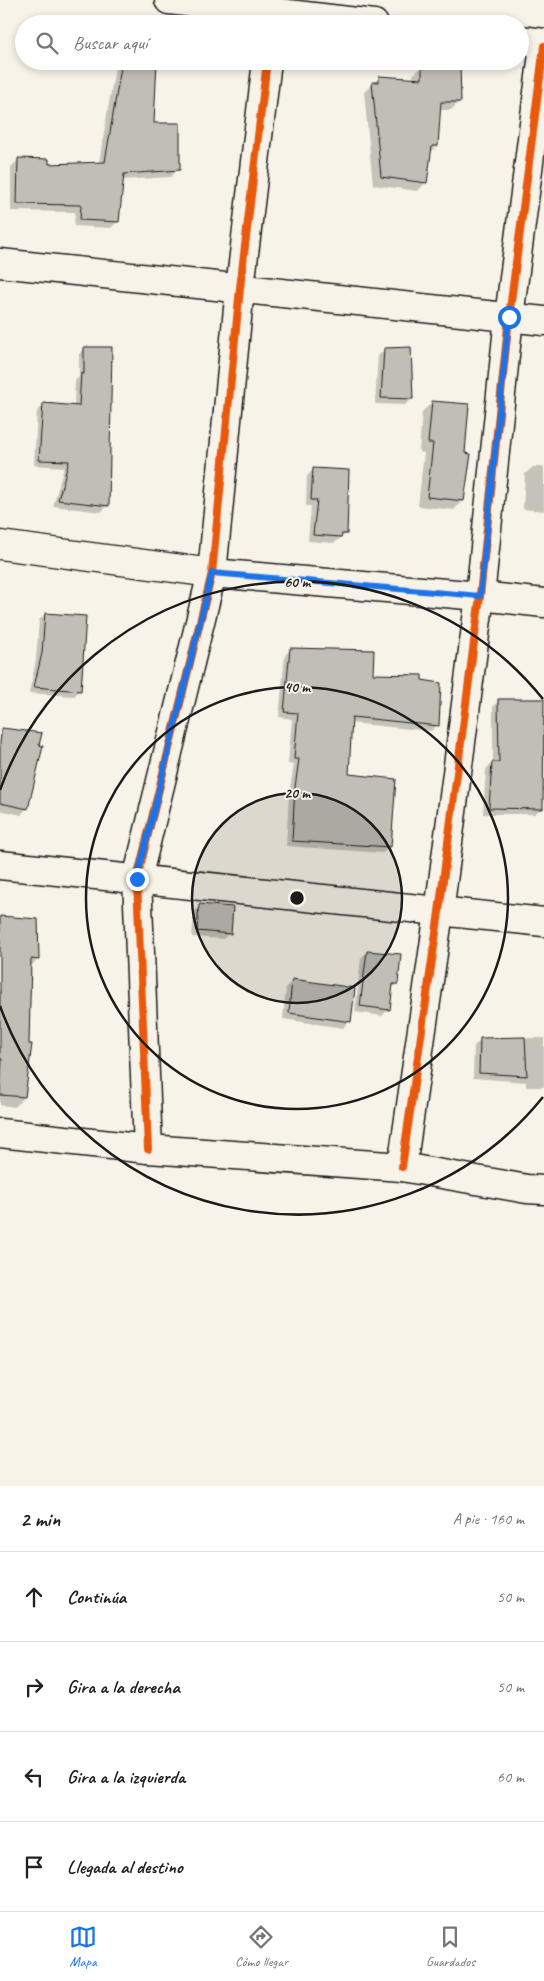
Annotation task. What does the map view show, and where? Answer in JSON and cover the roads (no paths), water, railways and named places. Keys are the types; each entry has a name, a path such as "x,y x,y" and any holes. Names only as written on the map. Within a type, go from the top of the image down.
{"street":[{"path":"169,0 298,15"},
{"path":"402,1167 439,912 480,596 509,317 544,44 529,42"},
{"path":"148,1149 137,879 212,573 240,288 266,70"},
{"path":"0,263 544,321"},
{"path":"0,545 212,573 544,603"},
{"path":"0,865 544,922"},
{"path":"0,1133 148,1149 402,1167 527,1189 544,1190"}]}
